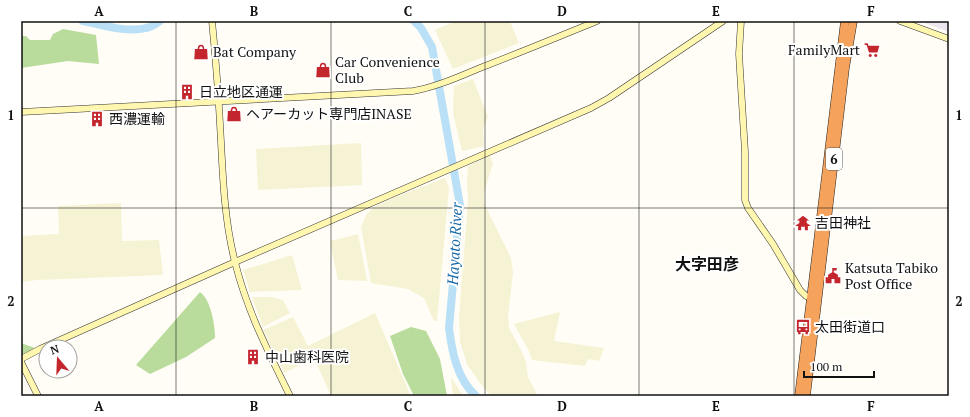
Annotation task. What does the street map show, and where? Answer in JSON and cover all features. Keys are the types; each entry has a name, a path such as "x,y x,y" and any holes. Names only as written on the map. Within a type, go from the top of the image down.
{"highway":[{"name":"6","path":"806,396 814,298 845,21"},
{"name":"6","path":"799,396 814,298 845,68 853,21"}],"street":[{"path":"212,21 228,232 235,262 253,320 290,396"},
{"path":"21,112 413,91 427,88 522,52 597,21"},
{"path":"21,359 235,262 567,119 606,100 723,21"},
{"path":"741,21 739,54 745,152 745,200 748,208 800,290 814,298"},
{"path":"900,21 949,40"},
{"path":"21,362 38,396"}],"shaded area":[{"path":"456,21 509,21 519,43 453,69 435,30"},
{"path":"919,21 949,21 949,32"},
{"path":"473,79 488,117 483,129 484,146 462,151 453,113 454,86"},
{"path":"361,143 362,185 258,190 256,149"},
{"path":"490,155 493,163 484,193 484,203 511,258 513,272 508,318 509,328 526,362 528,377 538,396 491,396 467,364 460,342 459,317 468,201 468,166"},
{"path":"445,178 449,188 437,321 434,321 424,298 408,289 371,283 361,227 367,214 373,208 388,200"},
{"path":"121,203 122,241 159,240 163,275 37,280 21,282 21,236 59,234 58,206"},
{"path":"358,234 367,281 338,280 330,241"},
{"path":"292,255 302,290 250,292 243,270"},
{"path":"252,297 271,297 283,300 290,313 263,327"},
{"path":"560,312 554,341 604,348 599,361 588,359 585,366 532,360 529,351 514,324"},
{"path":"375,313 411,396 331,396 314,358 284,373 263,330 293,317 308,346"},
{"path":"451,377 463,396 453,396"}],"green space":[{"path":"63,29 96,35 99,64 68,61 21,68 21,36 26,36 30,40 50,40 53,34"},
{"path":"200,292 210,307 215,338 186,357 150,374 136,365"},
{"path":"411,327 426,331 440,359 447,396 414,396 403,374 390,336"},
{"path":"21,343 35,348 21,355"}],"waterway":[{"path":"83,21 131,30 148,28 160,21"},
{"name":"Hayato River","path":"414,21 421,28 432,47 460,205 449,328 450,337 456,365 464,382 476,396"}],"place":[{"name":"FamilyMart","path":"872,50"},
{"name":"Bat Company","path":"201,52"},
{"name":"Car Convenience Club","path":"323,70"},
{"name":"日立地区通運","path":"187,92"},
{"name":"ヘアーカット専門店INASE","path":"234,114"},
{"name":"西濃運輸","path":"97,119"},
{"name":"吉田神社","path":"803,223"},
{"name":"Katsuta Tabiko Post Office","path":"833,276"},
{"name":"太田街道口","path":"803,327"},
{"name":"中山歯科医院","path":"253,357"}],"district":[{"name":"大字田彦","path":"707,264"}]}
